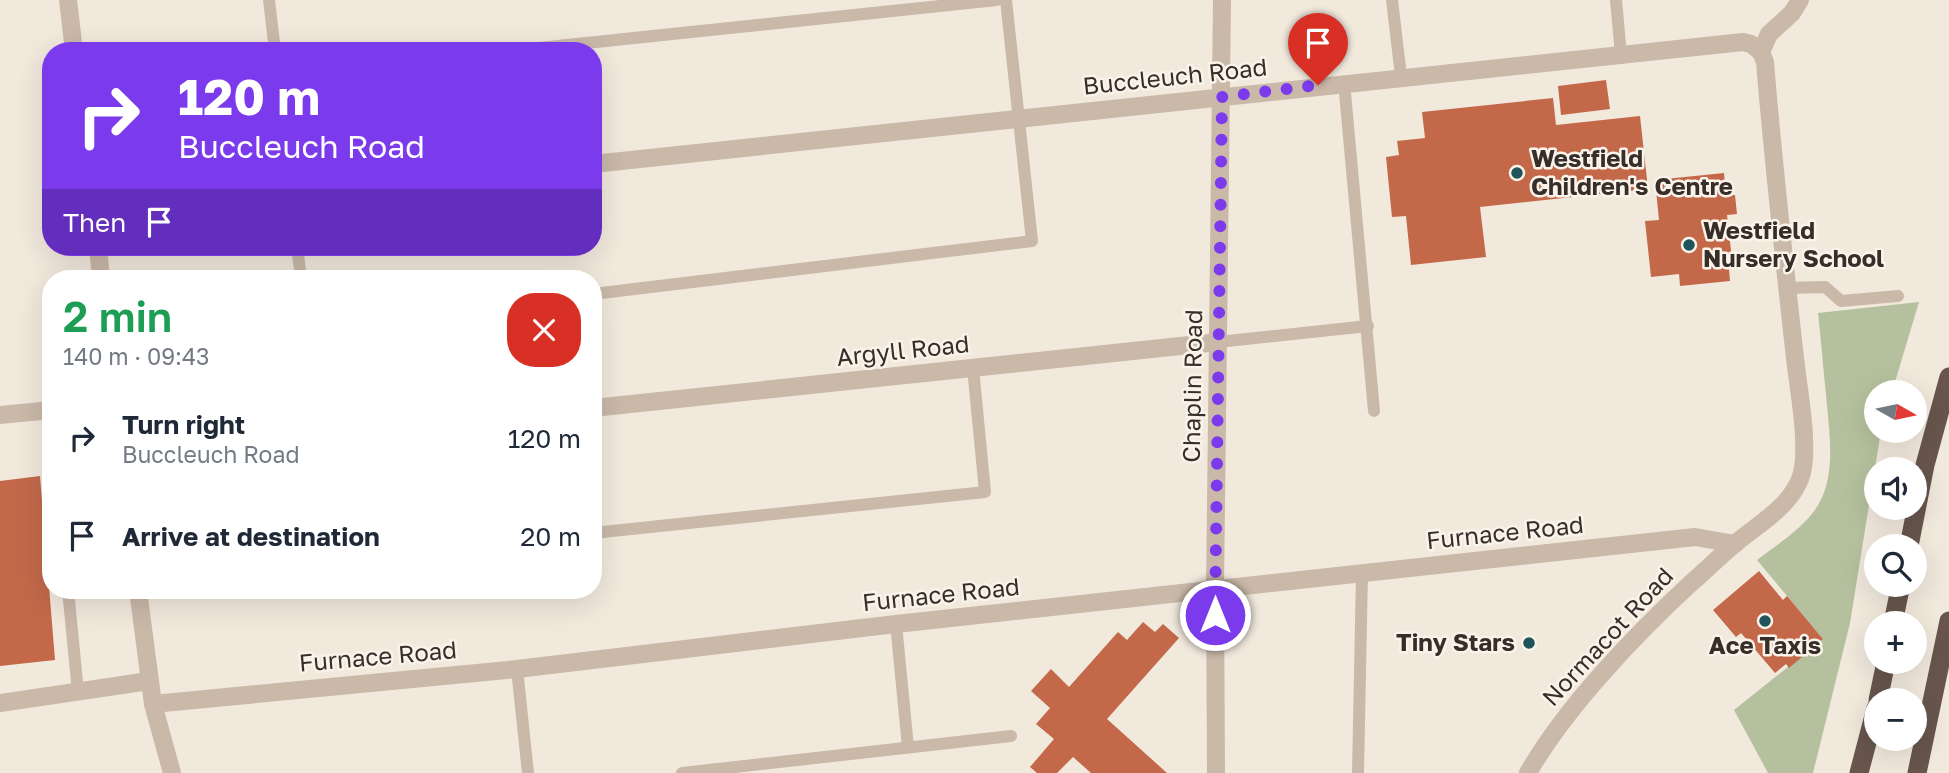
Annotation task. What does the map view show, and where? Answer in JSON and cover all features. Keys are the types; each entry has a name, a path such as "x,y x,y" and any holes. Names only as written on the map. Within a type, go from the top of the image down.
{"highway":[{"path":"1911,534 1925,466 1949,377"},
{"path":"1917,773 1949,621"},
{"path":"1859,773 1865,751"}],"street":[{"path":"68,0 73,42"},
{"name":"Chaplin Road","path":"1216,773 1215,589 1222,0"},
{"path":"1760,52 1769,34 1792,13 1800,0"},
{"name":"Buccleuch Road","path":"602,163 1344,82 1742,42 1751,44 1760,52"},
{"name":"Normacot Road","path":"1528,773 1542,748 1581,699 1667,605 1782,506 1801,478 1805,459 1765,62 1760,52"},
{"name":"Argyll Road","path":"602,407 1218,342"},
{"path":"0,415 42,411"},
{"name":"Furnace Road","path":"153,704 517,669 896,624 1695,537 1735,544"},
{"path":"139,599 153,704 172,773"},
{"path":"0,703 149,681"}],"lane":[{"path":"269,0 274,42"},
{"path":"596,42 997,0"},
{"path":"602,293 1032,242 1006,0"},
{"path":"1392,0 1401,76"},
{"path":"1616,0 1621,55"},
{"path":"1344,82 1374,411"},
{"path":"1787,288 1819,286 1841,301 1898,296"},
{"path":"1218,342 1368,326"},
{"path":"602,532 985,492 973,368"},
{"path":"1358,773 1362,573"},
{"path":"69,599 78,692"},
{"path":"896,624 908,747"},
{"path":"517,669 528,773"},
{"path":"682,773 1011,736"}],"green space":[{"path":"1919,302 1896,380 1864,380 1864,443 1879,443 1877,457 1864,457 1864,520 1867,520 1850,623 1813,773 1768,773 1734,710 1823,639 1757,560 1805,522 1820,502 1826,488 1830,441 1818,313"}],"building":[{"path":"1606,80 1610,109 1561,115 1558,86"},
{"name":"Westfield Children's Centre","path":"1553,98 1556,125 1640,116 1648,189 1480,207 1486,257 1411,265 1406,216 1392,217 1386,157 1399,155 1397,141 1425,138 1422,112"},
{"name":"Westfield Nursery School","path":"1724,173 1726,196 1735,195 1737,214 1727,215 1733,268 1729,269 1730,281 1680,286 1679,274 1651,277 1645,221 1659,220 1655,180"},
{"path":"40,476 42,599 50,599 55,660 0,666 0,481"},
{"name":"Ace Taxis","path":"1759,571 1783,600 1787,596 1823,639 1789,668 1786,664 1775,673 1741,633 1736,637 1713,610"},
{"path":"1143,622 1155,632 1163,624 1179,638 1107,719 1167,773 1091,773 1073,757 1057,773 1037,773 1030,767 1054,739 1036,724 1050,708 1031,691 1051,669 1069,687 1118,632 1127,640"}],"place":[{"name":"Westfield Children's Centre","path":"1517,173"},
{"name":"Westfield Nursery School","path":"1689,245"},
{"name":"Ace Taxis","path":"1765,621"},
{"name":"Tiny Stars","path":"1529,643"}],"route":[{"path":"1215,615 1222,97 1318,85"}]}
